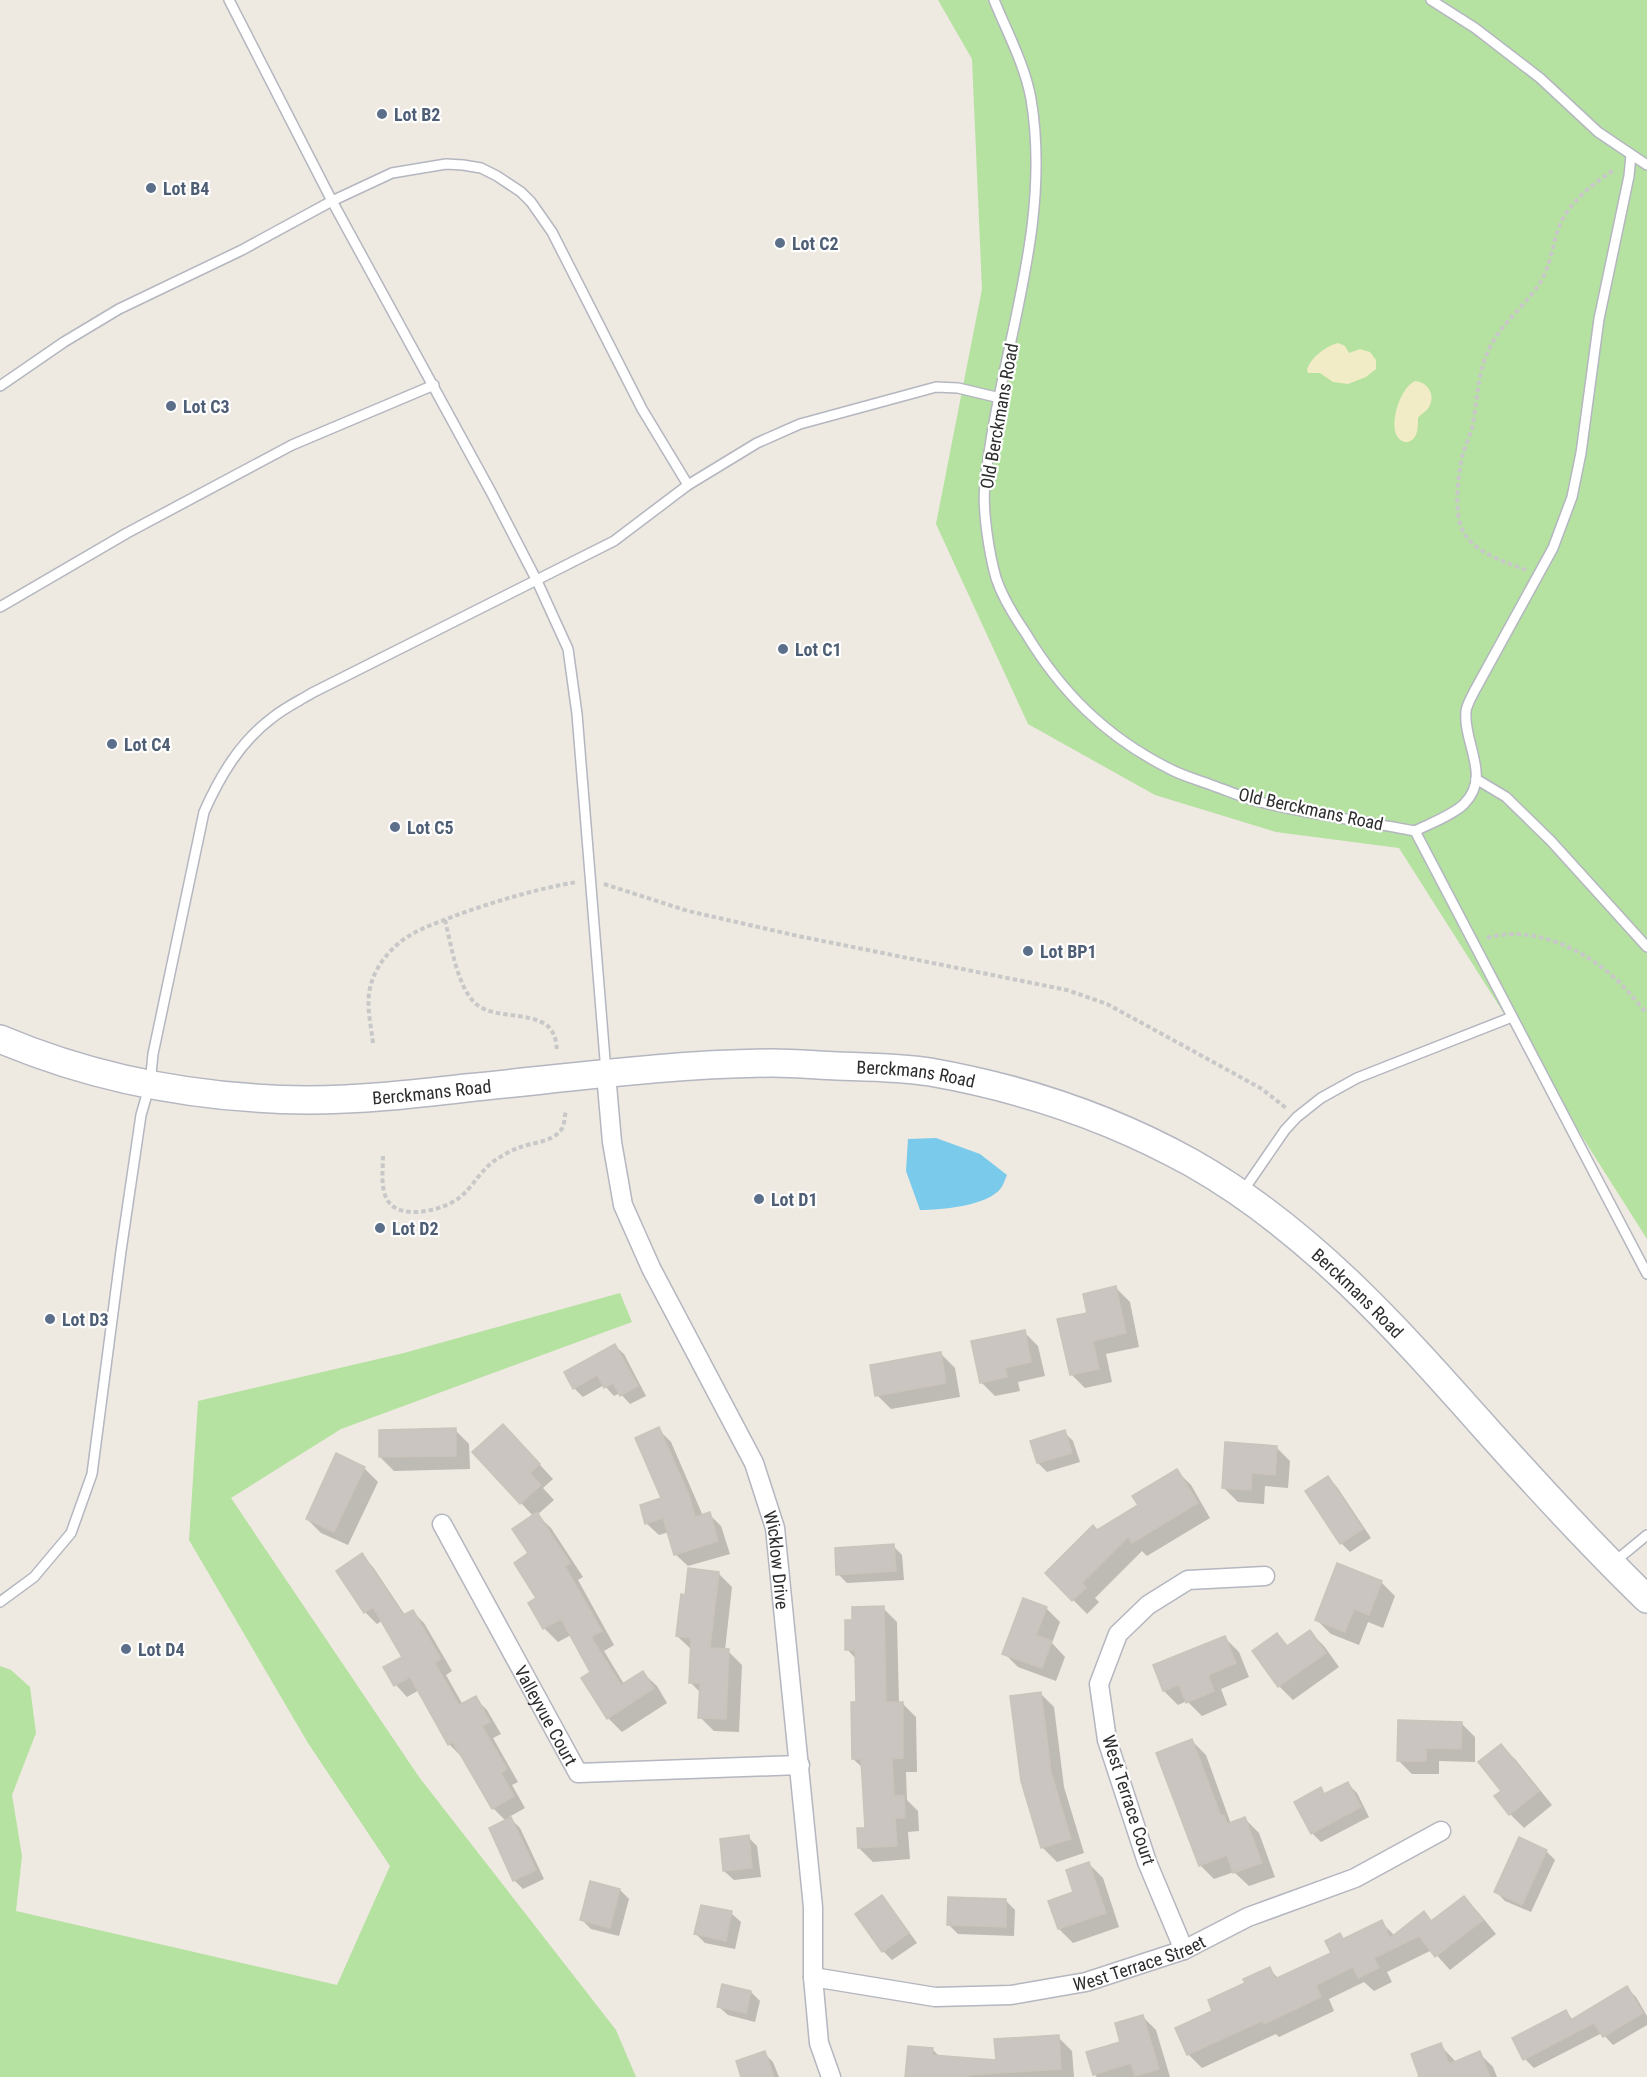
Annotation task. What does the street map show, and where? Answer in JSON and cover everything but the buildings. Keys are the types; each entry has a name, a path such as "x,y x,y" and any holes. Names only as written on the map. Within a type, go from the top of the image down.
{"main road":[{"name":"Berckmans Road","path":"0,1039 83,1068 150,1084 225,1096 312,1100 406,1094 692,1067 774,1063 880,1067 927,1072 1046,1099 1112,1124 1190,1162 1241,1193 1297,1234 1391,1323 1506,1452 1611,1565 1647,1599"}],"street":[{"name":"Wicklow Drive","path":"606,1074 612,1142 623,1205 651,1268 754,1463 775,1528 813,1907 813,1977 819,2043 831,2077"},
{"name":"Valleyvue Court","path":"442,1524 578,1773 800,1765"},
{"name":"West Terrace Court","path":"1184,1950 1147,1862 1107,1740 1099,1683 1118,1634 1148,1605 1188,1580 1265,1576"},
{"name":"West Terrace Street","path":"813,1977 935,1997 1011,1995 1086,1982 1184,1950 1248,1917 1355,1878 1441,1831"}],"lane":[{"path":"229,0 332,201 434,385 537,581 568,649 577,714 606,1074"},
{"name":"Old Berckmans Road","path":"994,0 1017,53 1030,97 1036,143 1028,257 984,488 986,525 996,579 1044,664 1079,705 1128,745 1170,770 1255,801 1415,831"},
{"path":"1431,0 1475,28 1512,56 1540,78 1598,132 1647,165"},
{"path":"1631,154 1629,176 1599,319 1581,453 1572,497 1553,549 1466,710 1467,730 1478,772 1475,791 1462,806 1415,831 1647,1274"},
{"path":"0,386 64,342 119,309 242,250 332,201 392,173 446,164 464,165 481,168 497,176 521,192 531,202 552,232 642,410 688,485"},
{"path":"0,607 127,533 292,445 434,385"},
{"path":"0,1602 34,1577 70,1533 92,1474 121,1251 141,1115 150,1084 153,1054 204,812 217,784 236,754 272,718 312,693 614,541 688,485 758,443 800,424 936,387 958,388 1000,398"},
{"path":"1476,779 1506,797 1551,841 1647,947"},
{"path":"1241,1193 1259,1165 1297,1117 1321,1098 1357,1078 1512,1017"},
{"path":"1611,1565 1647,1535"}],"path":[{"path":"1542,566 1526,571 1498,559 1471,542 1459,522 1457,491 1462,458 1473,425 1480,372 1492,343 1545,272 1564,215 1589,187 1631,154"},
{"path":"373,1043 368,1006 370,988 377,968 387,954 401,941 425,927 444,920 521,895 591,879 688,911 808,939 1067,990 1107,1004 1252,1083 1297,1117"},
{"path":"444,920 460,977 465,990 475,1003 489,1011 539,1020 554,1035 556,1049"},
{"path":"1473,942 1501,933 1528,933 1551,941 1587,957 1618,981 1647,1014"},
{"path":"383,1156 383,1189 388,1203 394,1208 407,1212 422,1212 442,1207 457,1200 484,1168 497,1159 517,1149 556,1136 564,1125 567,1110"}],"green space":[{"path":"938,0 1647,0 1647,1239 1399,848 1276,832 1155,795 1028,724 936,524 982,289 972,59"},
{"path":"620,1293 632,1322 341,1429 231,1498 419,1777 616,2030 636,2077 0,2077 0,1666 11,1670 30,1687 36,1733 12,1795 22,1856 16,1911 337,1985 390,1866 308,1743 189,1540 198,1401 404,1353"}],"sand":[{"path":"1338,343 1345,346 1349,353 1360,349 1370,352 1376,360 1376,369 1366,377 1348,384 1333,382 1320,373 1308,373 1307,370 1315,357"},
{"path":"1415,381 1424,384 1430,390 1432,398 1428,409 1418,418 1416,436 1411,441 1405,442 1397,436 1395,414 1405,390"}],"water":[{"path":"936,1138 980,1154 1007,1175 1001,1188 986,1199 964,1206 920,1210 906,1171 908,1139"}],"place":[{"name":"Lot B2","path":"382,114"},
{"name":"Lot B4","path":"151,188"},
{"name":"Lot C2","path":"780,243"},
{"name":"Lot C3","path":"171,406"},
{"name":"Lot C1","path":"783,649"},
{"name":"Lot C4","path":"112,744"},
{"name":"Lot C5","path":"395,827"},
{"name":"Lot BP1","path":"1028,951"},
{"name":"Lot D1","path":"759,1199"},
{"name":"Lot D2","path":"380,1228"},
{"name":"Lot D3","path":"50,1319"},
{"name":"Lot D4","path":"126,1649"}]}
